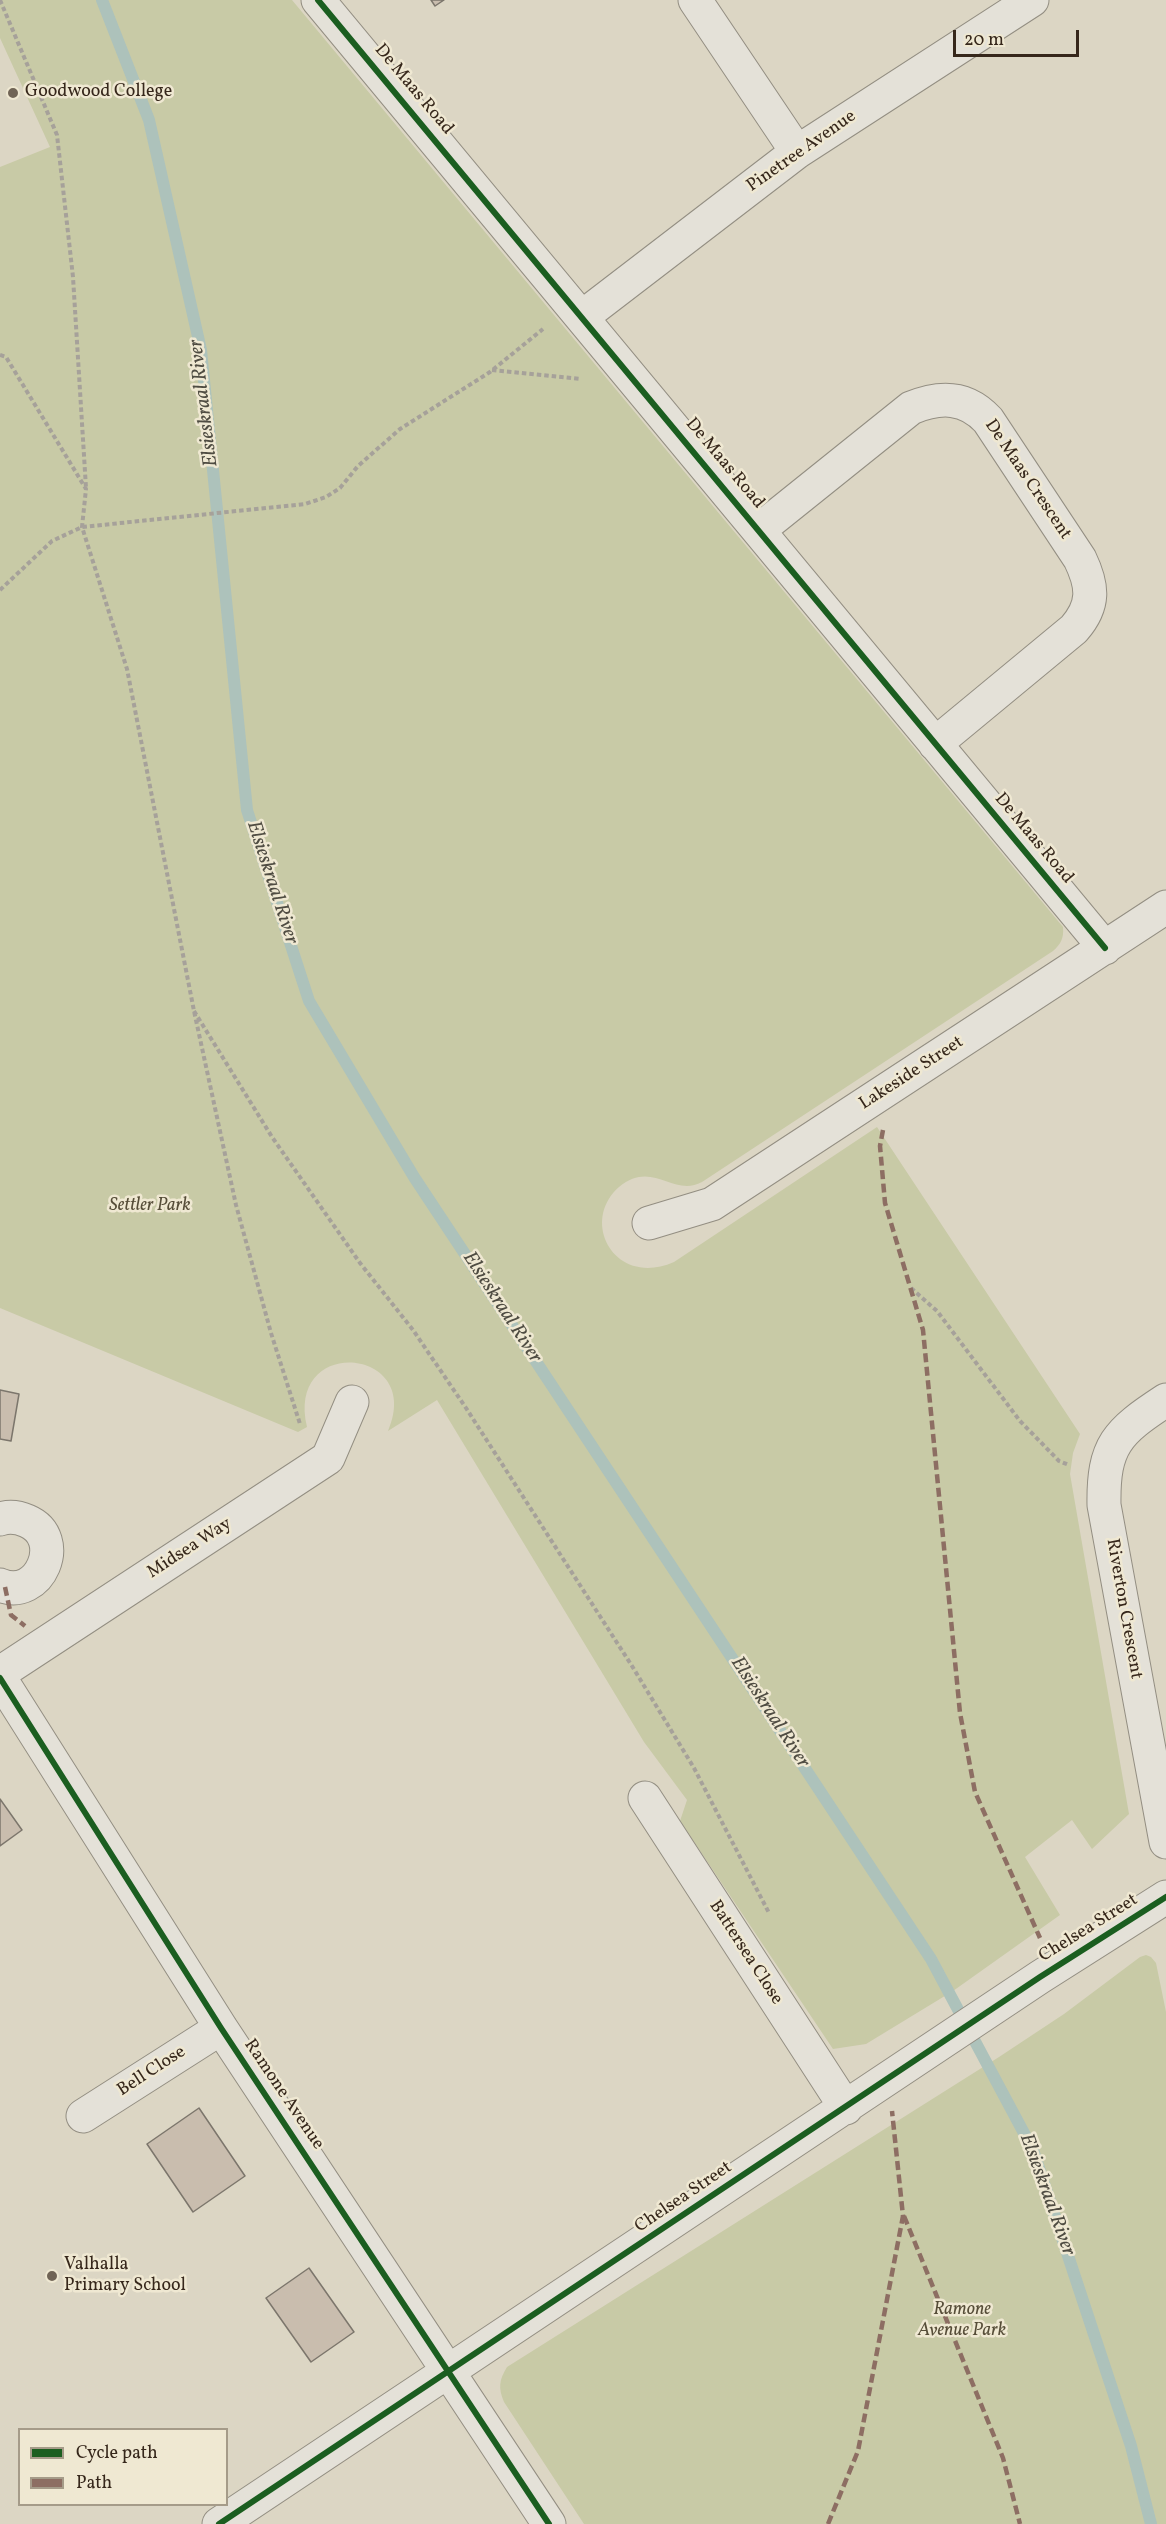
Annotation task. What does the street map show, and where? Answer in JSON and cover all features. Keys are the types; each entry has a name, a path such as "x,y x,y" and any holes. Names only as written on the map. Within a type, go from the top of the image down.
{"street":[{"name":"De Maas Road","path":"318,0 1105,948"},
{"path":"694,0 797,152"},
{"name":"Pinetree Avenue","path":"582,317 797,152 1032,0"},
{"name":"De Maas Crescent","path":"759,530 911,408 941,399 956,400 968,403 988,420 1080,559 1087,575 1089,603 1084,618 1074,629 934,744"},
{"name":"Lakeside Street","path":"649,1223 712,1204 1166,907"},
{"name":"Riverton Crescent","path":"1166,1400 1120,1436 1106,1461 1104,1505 1166,1842"},
{"name":"Midsea Way","path":"0,1673 328,1458 352,1402"},
{"path":"0,1519 19,1517 32,1523 42,1533 47,1546 47,1559 42,1572 32,1582 19,1587 0,1585"},
{"name":"Ramone Avenue","path":"0,1678 221,2028 549,2524"},
{"name":"Battersea Close","path":"645,1798 846,2108"},
{"name":"Chelsea Street","path":"219,2524 1040,1977 1166,1898"},
{"name":"Bell Close","path":"83,2116 221,2028"}],"path":[{"path":"0,0 57,135 73,277 86,489 82,527 127,669 194,1011 236,1205 271,1333 301,1429"},
{"path":"0,590 52,541 82,527 305,504 326,497 340,488 358,466 400,429 492,369 546,327"},
{"path":"0,355 6,357 86,489"},
{"path":"492,369 583,380"},
{"path":"194,1011 272,1137 360,1263 413,1330 460,1398 632,1666 694,1768 773,1922"},
{"path":"911,1288 937,1311 1020,1421 1059,1461 1078,1470"}],"green space":[{"name":"Settler Park","path":"0,0 292,0 1063,927 1061,940 1053,951 702,1182 692,1186 682,1186 653,1177 631,1179 619,1187 607,1201 602,1217 603,1233 609,1247 620,1259 635,1266 653,1268 674,1262 877,1127 1080,1434 1073,1453 1070,1474 1129,1814 1092,1849 1072,1820 1025,1857 1060,1915 953,1991 866,2044 833,2049 680,1821 687,1800 644,1742 437,1400 388,1431 394,1403 388,1382 373,1368 353,1363 333,1365 316,1377 306,1397 307,1427 298,1432 0,1308 0,167 50,147 0,38"},
{"name":"Ramone Avenue Park","path":"1146,1955 1156,1963 1166,2012 1166,2524 584,2524 504,2402 500,2384 507,2367 999,2057"}],"building":[{"path":"431,0 444,0 435,6"},
{"path":"0,1390 19,1394 11,1441 0,1439"},
{"path":"0,1799 22,1830 0,1846"},
{"path":"199,2108 245,2176 193,2212 147,2144"},
{"path":"309,2268 354,2332 311,2362 266,2298"}],"waterway":[{"name":"Elsieskraal River","path":"102,0 149,120 201,350 247,810 309,1001 414,1177 931,1959 1033,2150 1131,2446 1151,2524"}],"marked path":[{"path":"883,1130 880,1146 885,1203 923,1330 960,1713 975,1792 1040,1938"},
{"path":"5,1587 11,1615 25,1626"},
{"path":"828,2524 858,2451 903,2216 892,2111"},
{"path":"904,2216 1003,2458 1020,2524"}],"cycle path":[{"path":"318,0 1105,948"},
{"path":"0,1678 221,2028 549,2524"},
{"path":"219,2524 1040,1977 1166,1897"}],"place":[{"name":"Goodwood College","path":"13,93"},
{"name":"Valhalla Primary School","path":"52,2276"}]}
